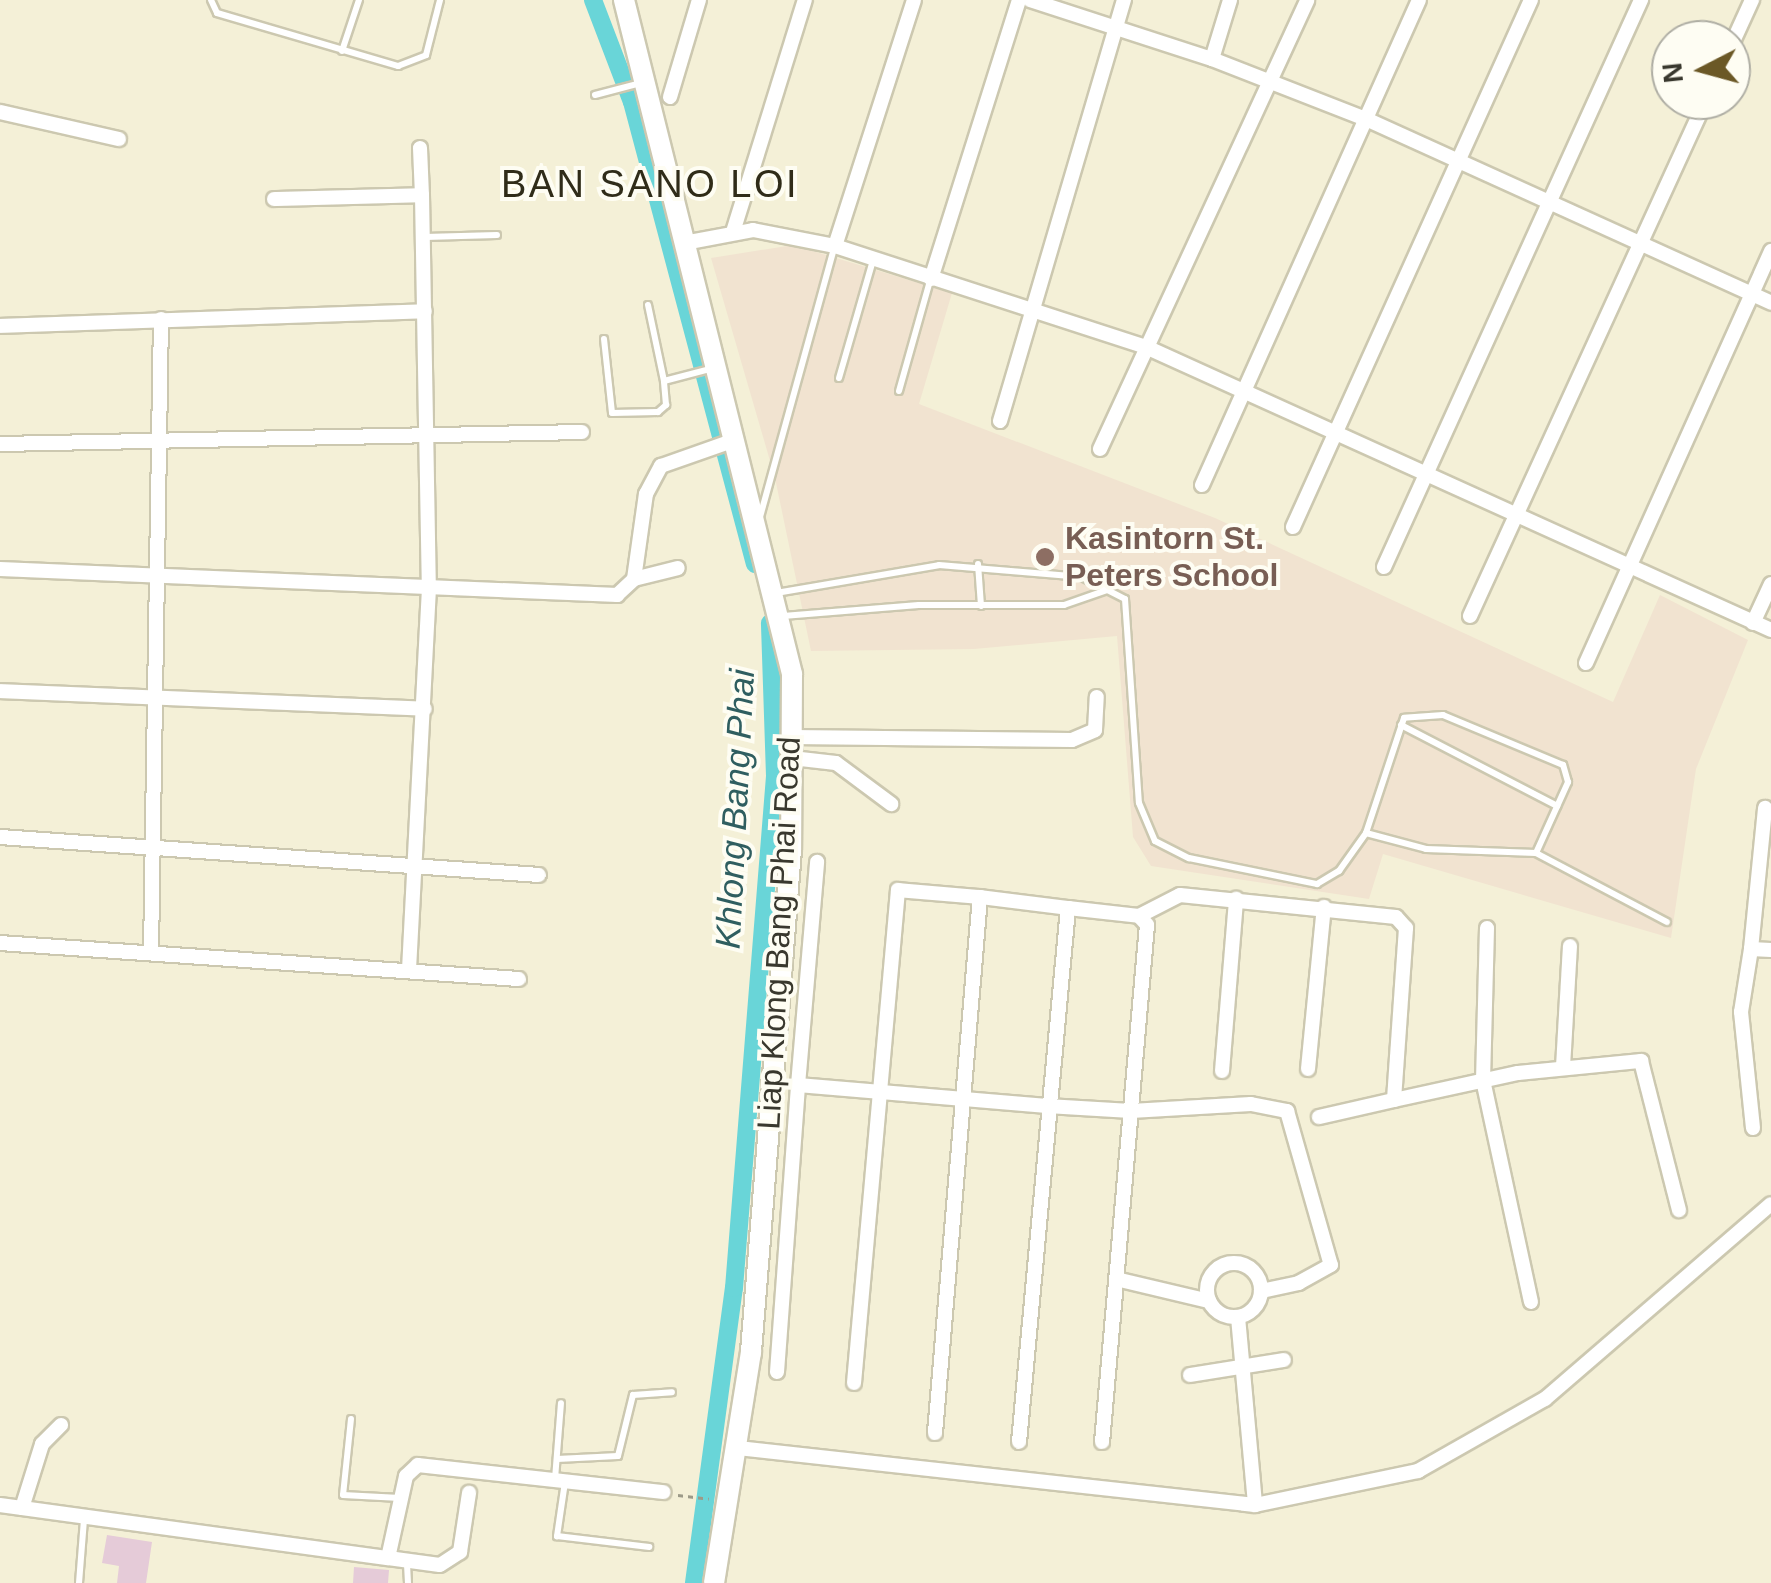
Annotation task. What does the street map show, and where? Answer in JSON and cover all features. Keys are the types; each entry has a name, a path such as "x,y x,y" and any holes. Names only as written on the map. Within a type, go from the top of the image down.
{"street":[{"name":"Liap Klong Bang Phai Road","path":"624,0 637,84 684,243 730,442 782,616 792,674 791,850 738,1448 714,1583"},
{"path":"670,96 699,0"},
{"path":"733,232 805,0"},
{"path":"835,246 914,0"},
{"path":"931,278 1019,0"},
{"path":"1030,0 1271,80 1366,119 1771,303"},
{"path":"1000,420 1124,0"},
{"path":"1212,58 1230,0"},
{"path":"1100,448 1307,0"},
{"path":"1202,484 1419,0"},
{"path":"1293,526 1531,0"},
{"path":"1384,567 1642,0"},
{"path":"0,112 119,139"},
{"path":"1470,616 1697,120"},
{"path":"410,970 425,709 431,434 420,148"},
{"path":"274,199 422,195"},
{"path":"684,243 733,232 835,246 1146,348 1630,562 1771,630"},
{"path":"1586,662 1771,251"},
{"path":"0,326 426,311"},
{"path":"152,953 151,847 162,574 161,319"},
{"path":"0,444 582,432"},
{"path":"634,579 652,478 683,454 730,442"},
{"path":"0,569 613,596 634,579 678,568"},
{"path":"1753,623 1771,584"},
{"path":"0,691 425,709"},
{"path":"791,736 1072,740 1095,730 1097,697"},
{"path":"792,758 836,762 891,804"},
{"path":"1753,1128 1741,1012 1765,808"},
{"path":"0,838 417,870 539,874"},
{"path":"778,1372 817,862"},
{"path":"854,1382 898,890 1139,916 1180,895 1396,917 1406,928 1394,1100"},
{"path":"935,1433 980,897"},
{"path":"1222,1072 1236,900"},
{"path":"1018,1442 1068,908"},
{"path":"1308,1069 1324,908"},
{"path":"1102,1442 1147,925 1139,916"},
{"path":"1487,928 1483,1080 1531,1302"},
{"path":"0,943 519,980"},
{"path":"1562,1067 1570,946"},
{"path":"1751,950 1771,950"},
{"path":"1319,1116 1483,1080 1562,1067 1641,1061 1680,1210"},
{"path":"798,1084 1131,1111 1251,1104 1286,1111 1330,1266 1299,1283 1261,1290"},
{"path":"738,1448 1255,1505 1418,1470 1546,1399 1771,1204"},
{"path":"1116,1278 1210,1301 1220,1313 1238,1316 1254,1308 1261,1290 1255,1273 1231,1263 1211,1276 1210,1301"},
{"path":"1238,1316 1255,1505"},
{"path":"1190,1375 1243,1370 1284,1360"},
{"path":"22,1508 42,1444 61,1425"},
{"path":"388,1558 406,1476 418,1464 664,1492"},
{"path":"0,1505 430,1566 460,1552 469,1493"},
{"path":"428,1583 430,1566"}],"lane":[{"path":"210,0 217,13 398,66 418,61 432,42 440,0"},
{"path":"342,52 359,0"},
{"path":"595,94 637,84"},
{"path":"423,237 497,235"},
{"path":"757,527 835,246"},
{"path":"839,378 873,259"},
{"path":"898,390 931,278"},
{"path":"604,339 612,413 664,408 668,380 648,305"},
{"path":"668,380 712,369"},
{"path":"775,593 978,564 1061,572 1108,590 1127,607 1139,803 1154,841 1189,858 1317,884 1339,871 1366,833 1408,716 1444,715 1563,765 1568,782 1536,852"},
{"path":"978,564 981,606"},
{"path":"782,616 1084,602 1108,590"},
{"path":"1402,724 1558,806"},
{"path":"1366,833 1426,849 1536,852 1667,922"},
{"path":"556,1458 618,1456 632,1395 672,1392"},
{"path":"561,1403 556,1458 560,1481 557,1536 649,1547"},
{"path":"351,1418 343,1495 402,1498"},
{"path":"79,1583 84,1516"},
{"path":"407,1562 408,1583"}],"path":[{"path":"685,1496 714,1499"}],"shaded area":[{"name":"Kasintorn St. Peters School","path":"793,245 952,293 919,404 1215,518 1613,702 1660,595 1748,640 1696,769 1671,938 1383,854 1369,899 1151,866 1133,837 1117,636 974,649 811,651 775,478 711,258"}],"building":[{"path":"107,1535 152,1542 146,1583 117,1583 119,1566 102,1563"},
{"path":"354,1567 389,1570 388,1583 353,1583"}],"waterway":[{"name":"Khlong Bang Phai","path":"593,0 632,102 755,564"},
{"name":"Khlong Bang Phai","path":"694,1583 734,1288 775,776 770,623"}],"place":[{"name":"Kasintorn St. Peters School","path":"1045,557"}],"district":[{"name":"BAN SANO LOI","path":"650,185"}]}
